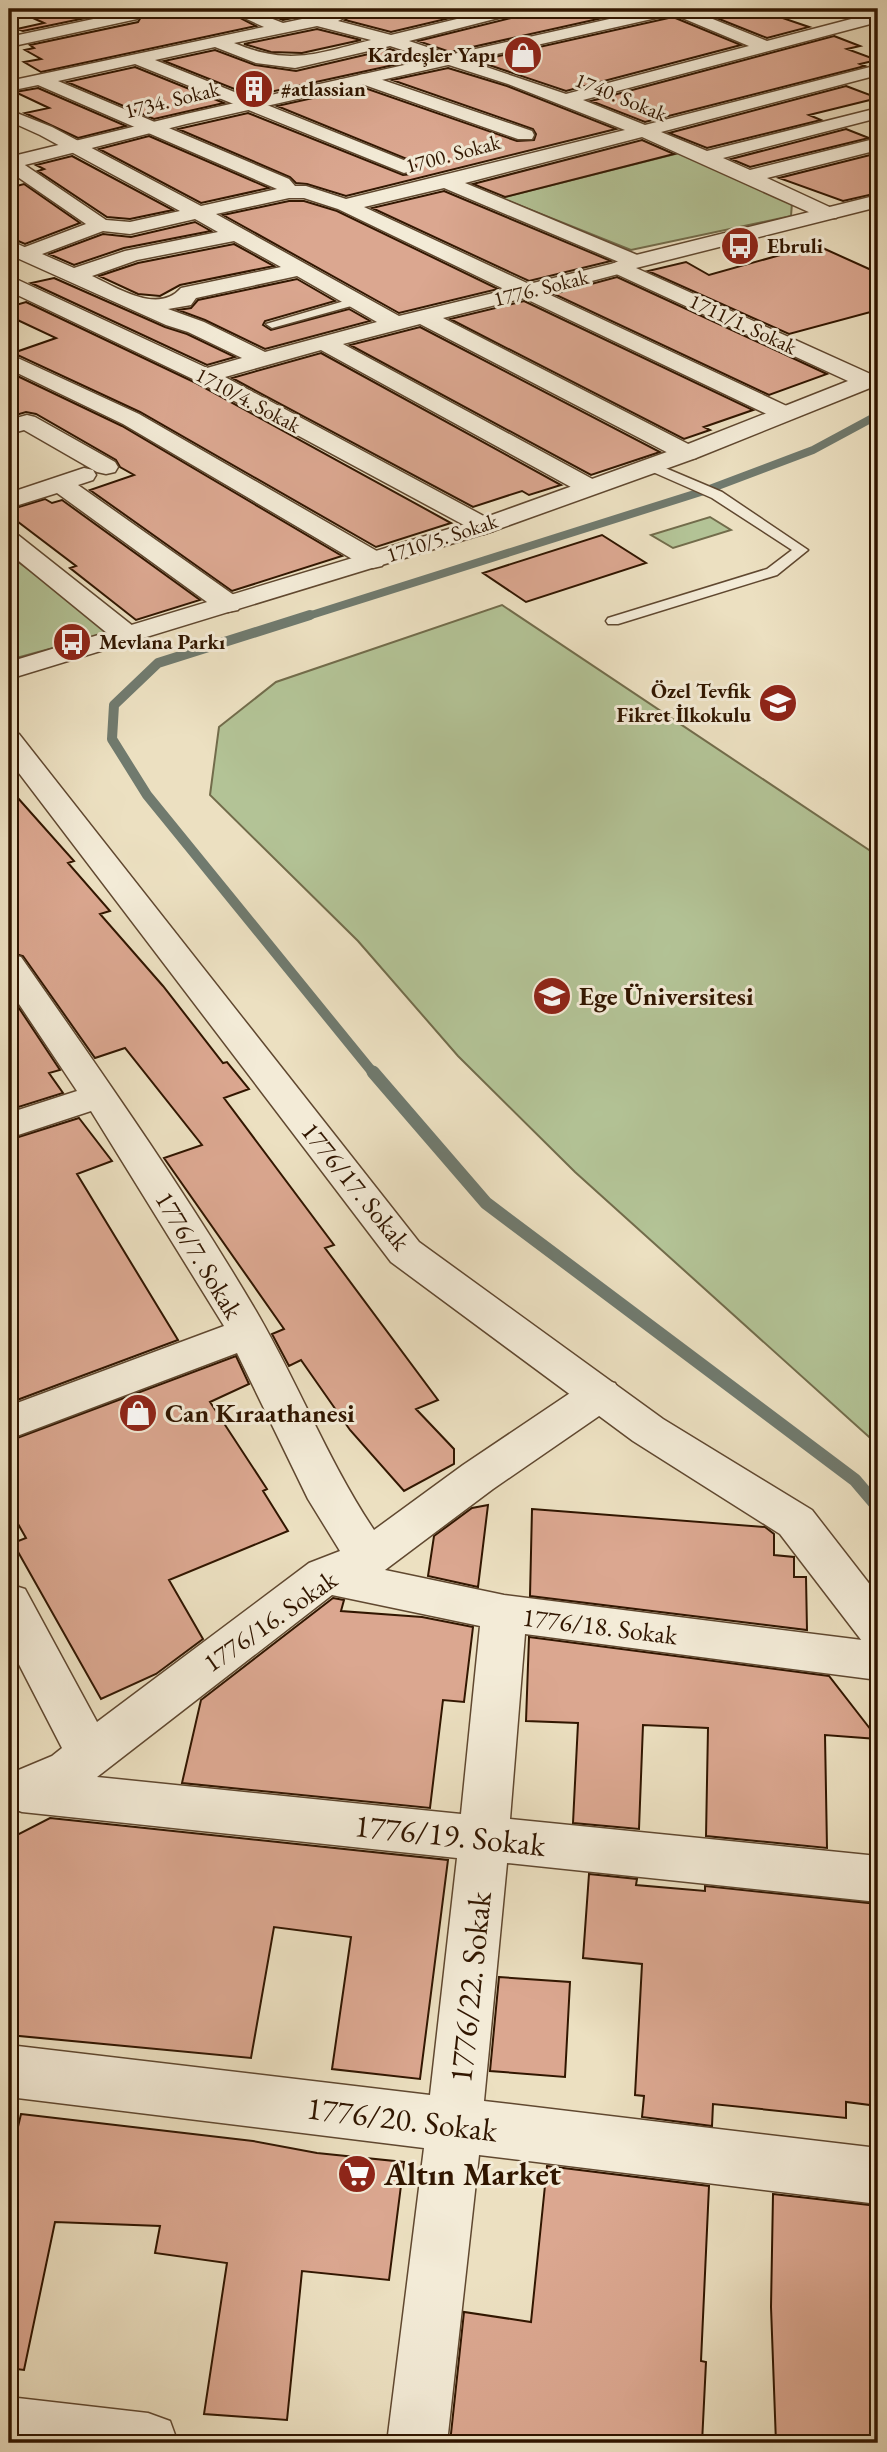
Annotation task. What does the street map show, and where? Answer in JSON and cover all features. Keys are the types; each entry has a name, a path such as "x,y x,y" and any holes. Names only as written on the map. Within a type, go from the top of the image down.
{"street":[{"path":"9,42 137,19 113,9"},
{"path":"233,9 283,29"},
{"path":"168,32 284,65 516,9"},
{"path":"673,9 765,46"},
{"name":"1734. Sokak","path":"9,163 673,9"},
{"path":"834,9 872,18"},
{"path":"9,86 211,45 359,11"},
{"path":"566,99 872,18"},
{"name":"1740. Sokak","path":"317,21 391,39 566,99 645,129 829,214"},
{"path":"139,60 251,105"},
{"path":"710,62 734,71"},
{"path":"345,205 446,182 878,70"},
{"name":"1700. Sokak","path":"365,79 531,133 498,142"},
{"path":"758,79 793,92"},
{"path":"41,80 282,183 297,192 345,205 783,413"},
{"name":"1700. Sokak","path":"251,105 411,165 367,176"},
{"path":"574,120 599,113"},
{"path":"706,157 878,113"},
{"path":"9,115 197,212 399,325"},
{"path":"750,176 878,144"},
{"path":"9,163 101,225"},
{"path":"14,254 101,225 130,228 343,182"},
{"name":"1711/1. Sokak","path":"446,182 627,265 867,381"},
{"name":"1776. Sokak","path":"205,376 322,342 399,325 878,201"},
{"path":"130,228 166,248"},
{"path":"74,275 132,255 236,234"},
{"path":"14,254 74,275 174,320 197,327 262,359"},
{"path":"147,307 183,300 189,293 297,270"},
{"name":"1710/4. Sokak","path":"9,283 205,376 484,526"},
{"path":"425,318 687,453"},
{"path":"322,342 589,487"},
{"path":"9,361 131,419 373,560"},
{"name":"1710/5. Sokak","path":"9,671 484,526 687,453 867,381"},
{"path":"9,501 106,467 18,425"},
{"path":"59,483 228,604"},
{"path":"9,540 128,636"},
{"name":"1776/17. Sokak","path":"9,740 405,1252 648,1430 796,1522 878,1628"},
{"name":"1776/7. Sokak","path":"9,964 99,1096 239,1317 245,1334 330,1499 369,1558"},
{"path":"9,1126 99,1096"},
{"path":"9,1423 245,1334"},
{"name":"1776/16. Sokak","path":"15,1795 69,1771 249,1631 325,1576 369,1558 478,1477 600,1394"},
{"name":"1776/18. Sokak","path":"325,1576 504,1613 878,1661"},
{"path":"9,1602 90,1755"},
{"name":"1776/22. Sokak","path":"417,2443 456,2126 485,1839 504,1613"},
{"name":"1776/19. Sokak","path":"15,1795 878,1879"},
{"name":"1776/20. Sokak","path":"9,2071 878,2176"},
{"path":"9,2427 148,2443"}],"lane":[{"path":"272,324 358,301"},
{"path":"613,621 772,572 802,550 712,493 651,466"}],"green space":[{"path":"683,152 792,203 791,216 631,250 501,198"},
{"path":"710,517 731,530 673,548 651,535"},
{"path":"9,555 112,632 9,660"},
{"path":"502,605 878,856 878,1445 575,1172 458,1056 358,941 210,795 219,727 276,682"}],"building":[{"path":"13,9 129,9 23,31 17,29 44,23"},
{"path":"132,9 223,9 256,26 41,72 24,62 41,59 25,50 34,48 30,45 138,22 142,15"},
{"path":"254,9 338,9 283,20"},
{"path":"341,9 488,9 391,32 345,20 351,15"},
{"path":"527,9 643,9 450,52 418,41 523,15"},
{"path":"694,9 756,9 809,27 767,38"},
{"path":"673,17 741,45 566,91 477,61"},
{"path":"317,29 361,40 302,53 271,52 244,44"},
{"path":"834,36 860,46 847,49 877,60 860,64 865,66 645,122 591,101"},
{"path":"390,49 421,59 252,96 164,61 215,50 255,65 296,71"},
{"path":"135,67 224,103 154,119 67,82"},
{"path":"448,68 507,86 616,129 346,196 296,183 290,177 178,129 248,113 403,175 412,174 417,167 412,161 277,106 362,87 517,141 534,140 536,134 533,129 392,80"},
{"path":"846,86 878,98 809,115 821,120 707,148 669,133"},
{"path":"38,88 126,126 78,138 25,113 49,108 15,92"},
{"path":"846,129 869,138 750,167 731,159"},
{"path":"149,136 269,188 201,203 99,149"},
{"path":"642,140 674,154 505,197 473,184"},
{"path":"878,153 878,193 843,201 779,178"},
{"path":"72,156 173,210 130,219 107,217 38,171 44,169 36,165"},
{"path":"24,184 80,223 25,244 9,237 9,188"},
{"path":"444,191 611,261 529,281 372,208"},
{"path":"289,201 304,201 337,211 498,289 399,313 223,215"},
{"path":"195,222 211,231 124,248 74,265 49,254 103,234 131,237"},
{"path":"234,244 274,266 180,285 160,296 138,294 99,276 138,263"},
{"path":"816,245 878,273 878,310 789,334 648,271 686,262 709,275"},
{"path":"617,277 827,374 769,395 554,294"},
{"path":"54,278 235,357 207,365 31,283"},
{"path":"297,279 335,301 265,321 263,325 271,330 349,309 370,321 265,349 178,310 191,308 198,300"},
{"path":"524,301 753,410 704,427 710,430 684,439 450,319"},
{"path":"26,302 196,383 451,523 376,547 140,412 13,353 56,338 9,316 9,307"},
{"path":"420,327 660,452 591,475 350,345"},
{"path":"321,353 561,485 529,495 522,491 473,507 232,378"},
{"path":"9,372 122,426 342,556 232,591 90,490 134,475 120,467 116,460 36,414 26,412 9,417"},
{"path":"45,499 52,503 62,500 200,600 136,620 70,568 76,566 9,515 9,510"},
{"path":"602,535 646,563 526,602 483,573"},
{"path":"9,788 74,861 68,863 110,911 100,914 163,986 223,1063 227,1062 249,1089 224,1098 334,1245 325,1248 438,1400 416,1409 454,1449 454,1464 404,1491 350,1430 301,1360 289,1366 272,1334 284,1329 164,1158 202,1145 125,1048 95,1058 23,956 9,952"},
{"path":"9,993 60,1070 49,1073 63,1093 9,1110"},
{"path":"79,1118 112,1161 77,1174 178,1340 9,1403 9,1140"},
{"path":"236,1356 249,1384 210,1402 267,1489 263,1491 288,1531 169,1580 203,1639 156,1674 101,1699 13,1543 26,1538 9,1508 9,1441"},
{"path":"488,1505 478,1587 428,1576 434,1536 472,1508"},
{"path":"532,1509 765,1527 774,1534 774,1555 794,1557 794,1577 806,1577 807,1630 530,1596"},
{"path":"333,1598 344,1600 341,1611 422,1617 473,1627 464,1702 443,1700 430,1808 182,1783 201,1700"},
{"path":"529,1637 829,1676 878,1739 825,1735 827,1848 706,1836 708,1728 643,1725 639,1829 573,1823 578,1723 526,1721"},
{"path":"50,1818 448,1860 420,2079 332,2069 351,1937 274,1927 251,2058 9,2035 9,1839"},
{"path":"589,1874 637,1879 636,1885 705,1891 705,1886 878,1904 878,2106 846,2102 846,2118 713,2104 712,2126 642,2117 644,2096 635,2095 642,1964 583,1958"},
{"path":"499,1977 570,1982 565,2077 490,2071"},
{"path":"21,2114 404,2162 389,2280 302,2271 287,2420 204,2414 227,2263 155,2253 160,2226 55,2222 24,2370 9,2368 9,2165"},
{"path":"547,2166 709,2186 701,2361 706,2362 702,2443 450,2443 464,2312 531,2322"},
{"path":"773,2194 878,2206 878,2443 776,2443 771,2307"}],"waterway":[{"path":"305,617 707,490 813,450 878,415"},
{"path":"310,615 158,663 114,705 112,739 147,795 374,1074"},
{"path":"373,1072 486,1203 855,1480 878,1507"}],"place":[{"name":"Kardeşler Yapı","path":"523,55"},
{"name":"#atlassian","path":"254,89"},
{"name":"Ebruli","path":"740,246"},
{"name":"Mevlana Parkı","path":"72,642"},
{"name":"Özel Tevfik Fikret İlkokulu","path":"778,703"},
{"name":"Ege Üniversitesi","path":"552,996"},
{"name":"Can Kıraathanesi","path":"138,1413"},
{"name":"Altın Market","path":"357,2174"}]}
